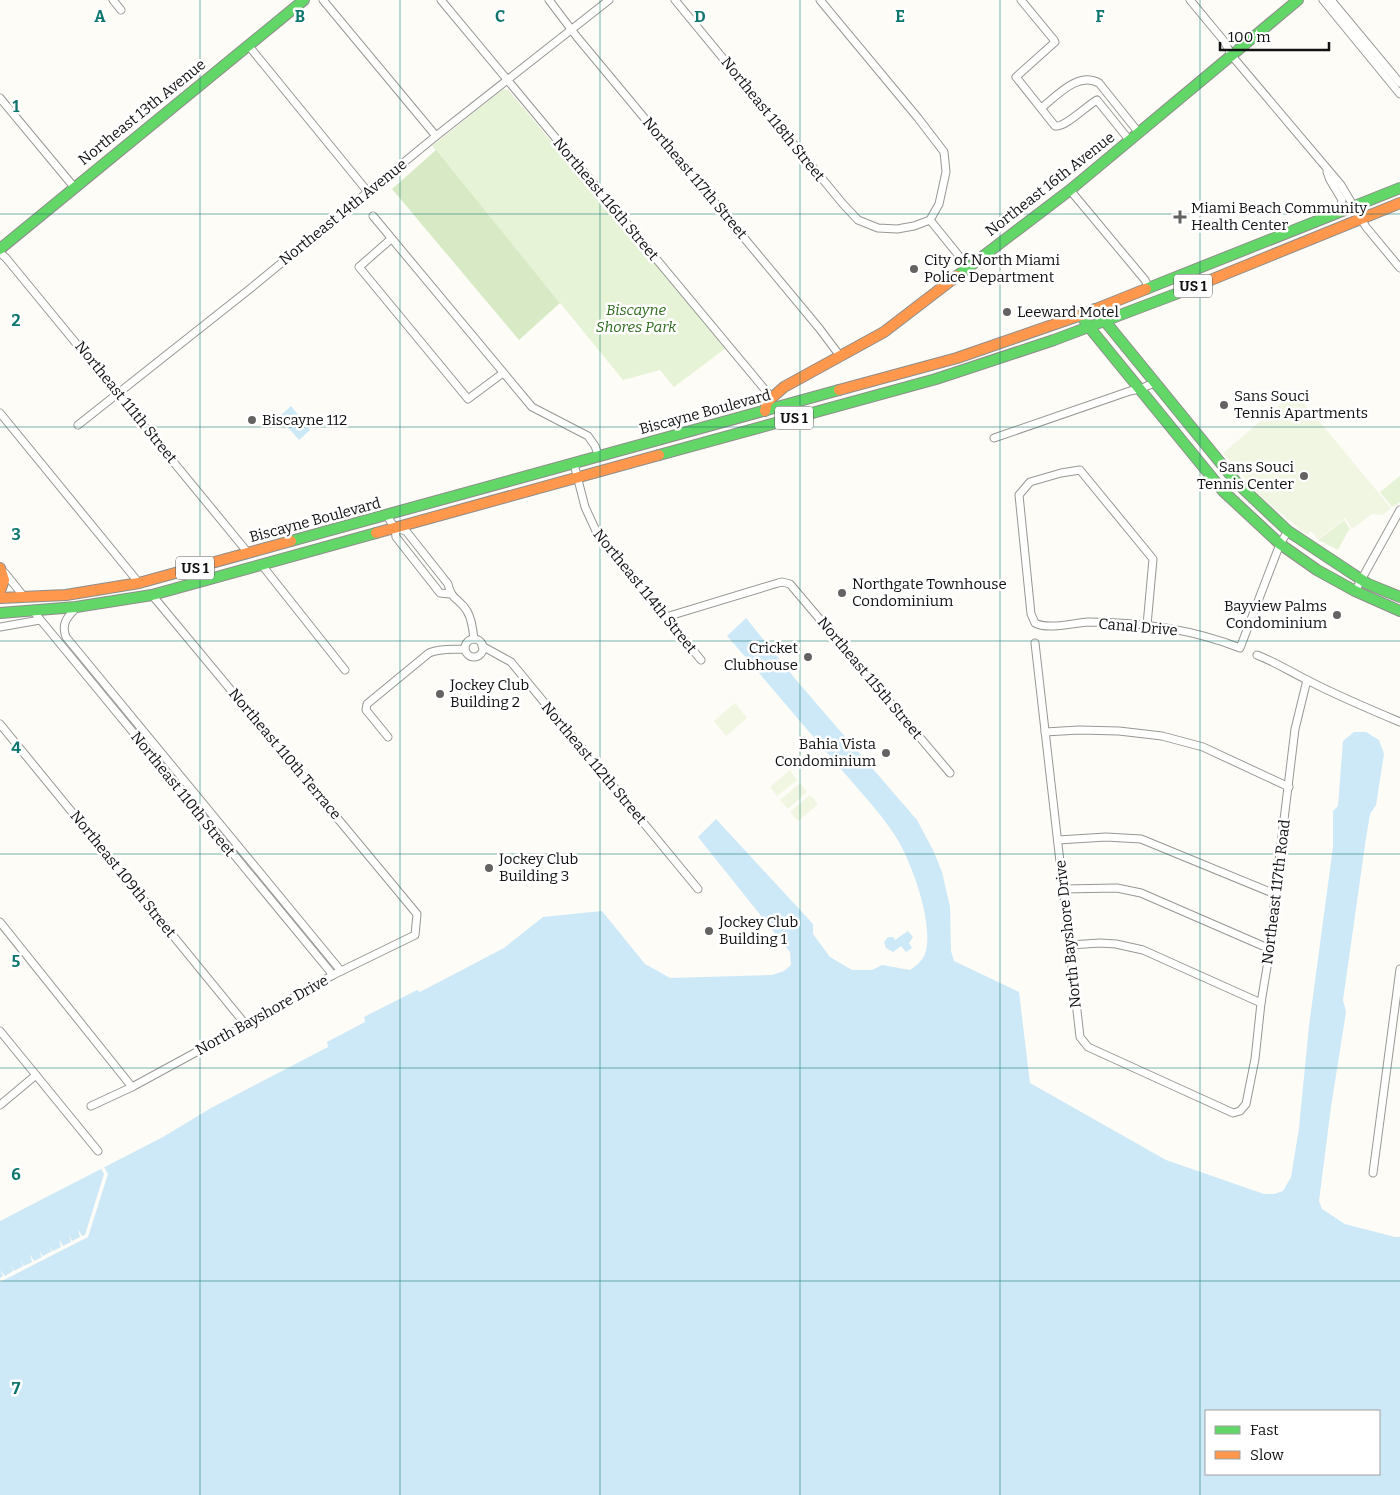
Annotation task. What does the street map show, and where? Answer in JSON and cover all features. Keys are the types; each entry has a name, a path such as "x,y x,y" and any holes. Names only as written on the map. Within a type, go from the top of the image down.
{"main road":[{"name":"Northeast 13th Avenue","path":"0,251 74,187 304,0"},
{"name":"Northeast 16th Avenue","path":"771,397 784,387 884,332 1070,190 1298,0"},
{"name":"Biscayne Boulevard","path":"0,598 81,594 139,583 957,358 1081,315 1400,188"},
{"name":"Biscayne Boulevard","path":"0,612 37,616 152,594 936,379 1018,353 1089,327 1400,203"},
{"path":"1220,275 1229,263 1243,250"},
{"path":"1095,309 1237,483 1288,531 1327,559 1368,584 1400,597"},
{"path":"1081,315 1224,490 1280,544 1317,570 1355,591 1400,610"},
{"path":"752,430 762,420 767,402 771,397"},
{"path":"0,568 4,577 4,584 0,591"}],"street":[{"path":"113,0 121,10"},
{"path":"323,0 436,136"},
{"name":"Northeast 116th Street","path":"441,0 771,397"},
{"name":"Northeast 117th Street","path":"549,0 840,356"},
{"name":"Northeast 14th Avenue","path":"78,425 169,354 436,136 609,0"},
{"name":"Northeast 118th Street","path":"675,0 858,220 878,228 897,229 914,226 930,220"},
{"path":"820,0 944,152 946,172 939,204 930,220 968,267"},
{"path":"1021,0 1055,42 1016,77 1054,126 1063,126 1087,105 1097,100 1130,141"},
{"path":"1190,0 1224,41 1232,56 1327,169 1348,196 1360,219 1400,268"},
{"path":"1322,0 1387,72 1400,83"},
{"path":"1331,0 1387,72 1400,94"},
{"path":"248,45 368,192"},
{"path":"1041,108 1077,80 1094,80 1099,83 1140,133"},
{"path":"0,98 74,187"},
{"path":"1103,107 1112,100"},
{"path":"1327,169 1330,180 1342,200 1336,214"},
{"path":"1070,190 1145,280 1148,288"},
{"path":"373,216 532,407 588,436 595,446 599,457"},
{"path":"391,239 359,267 468,399 503,373"},
{"name":"Northeast 111th Street","path":"0,251 118,392 249,554"},
{"path":"994,438 1154,383"},
{"path":"0,413 139,583"},
{"name":"Northeast 114th Street","path":"574,464 589,519 597,534 701,660"},
{"name":"Canal Drive","path":"1147,625 1153,559 1080,470 1061,473 1030,482 1019,495 1031,614 1035,623 1042,626 1088,622 1147,625 1216,638 1240,648 1280,544"},
{"path":"1355,591 1400,510"},
{"path":"386,516 395,528 396,537 440,593 450,594"},
{"path":"395,528 406,531 448,584 450,594 467,610 474,639"},
{"path":"1280,544 1288,531"},
{"path":"261,564 345,670"},
{"path":"0,568 25,598"},
{"path":"428,577 437,570"},
{"name":"Northeast 115th Street","path":"666,617 778,583 790,584 950,773"},
{"name":"Northeast 110th Terrace","path":"152,594 418,914"},
{"name":"Northeast 110th Street","path":"76,608 64,624 63,630 66,637 341,971"},
{"path":"0,627 37,616"},
{"name":"Northeast 110th Street","path":"37,616 333,975"},
{"path":"474,639 479,641 482,646 480,654 476,656 468,654 466,649 469,641 474,639"},
{"name":"North Bayshore Drive","path":"1035,642 1080,1036 1088,1048 1232,1113 1240,1111 1246,1104"},
{"name":"Northeast 112th Street","path":"482,646 511,662 698,889"},
{"path":"388,737 366,710 367,704 429,653 439,649 466,649"},
{"path":"1257,655 1400,722"},
{"name":"Northeast 117th Road","path":"1246,1104 1270,949 1296,729 1307,680"},
{"name":"Northeast 109th Street","path":"0,724 246,1025"},
{"path":"1045,732 1079,730 1119,731 1162,736 1203,747 1288,787"},
{"path":"1058,840 1106,837 1141,839 1275,894"},
{"path":"1063,889 1116,888 1141,893 1270,949"},
{"name":"North Bayshore Drive","path":"92,1106 246,1025 333,975 415,935 418,914"},
{"path":"0,922 132,1086"},
{"path":"1070,945 1116,944 1143,950 1261,1003"},
{"path":"1373,1173 1400,968"},
{"path":"0,1031 98,1151"},
{"path":"0,1105 36,1074"}],"green space":[{"name":"Biscayne Shores Park","path":"503,89 508,90 726,348 674,387 660,370 623,380 432,146"},
{"path":"436,150 560,303 519,340 392,189"},
{"name":"Sans Souci Tennis Center","path":"1295,392 1391,508 1383,515 1372,514 1352,529 1345,518 1318,539 1311,531 1307,535 1263,499 1223,453"},
{"path":"1400,476 1400,502 1392,507 1380,492"},
{"path":"1344,520 1350,529 1338,550 1318,540"},
{"path":"735,703 747,718 726,736 714,721"},
{"path":"790,770 797,780 777,796 770,787"},
{"path":"800,783 807,792 788,809 780,800"},
{"path":"810,795 818,804 798,821 790,812"}],"water":[{"path":"291,406 310,430 299,440 279,417"},
{"path":"746,618 797,681 917,820 942,872 950,907 951,951 954,961 1019,992 1030,1083 1166,1160 1264,1194 1274,1194 1283,1191 1291,1177 1299,1128 1309,1026 1333,847 1333,811 1338,806 1343,741 1354,732 1366,732 1379,740 1384,754 1376,805 1370,814 1366,838 1343,1000 1346,1012 1319,1201 1322,1209 1345,1224 1400,1237 1400,1495 0,1495 0,1221 163,1137 211,1108 328,1047 327,1042 365,1022 364,1017 417,990 420,992 504,948 543,917 602,911 645,964 670,978 772,975 784,971 791,965 790,952 698,837 716,819 813,924 813,934 830,957 852,970 872,970 882,965 910,970 921,961 925,954 927,942 927,927 920,892 901,845 873,806 727,636"},
{"path":"908,931 913,937 909,943 912,948 906,952 901,946 893,952 886,948 884,942 888,937 893,937 895,940"}],"pier":[{"path":"104,1167 108,1174 88,1237 0,1282 0,1278 3,1276 0,1270 5,1276 13,1271 11,1264 14,1271 23,1266 20,1259 24,1266 32,1262 30,1254 34,1261 42,1257 39,1250 43,1256 52,1251 48,1245 53,1251 61,1247 59,1239 63,1246 71,1242 69,1234 72,1241 80,1237 78,1229 82,1236 85,1235 104,1174 101,1169"}],"traffic: fast":[{"path":"0,249 304,0"},
{"path":"957,276 1070,190 1298,0"},
{"path":"1146,289 1400,188"},
{"path":"659,455 936,379 1054,340 1181,292"},
{"path":"1095,309 1237,483 1288,531 1368,584 1400,597"},
{"path":"1081,315 1223,491 1280,544 1317,570 1355,591 1400,611"},
{"path":"291,541 839,390"},
{"path":"0,613 76,607 152,595 376,533"}],"traffic: slow":[{"path":"1181,292 1400,203"},
{"path":"765,411 767,402 784,387 884,332 957,276"},
{"path":"839,390 957,358 1081,315 1146,289"},
{"path":"376,533 659,455"},
{"path":"0,598 66,595 139,583 291,541"},
{"path":"0,568 4,580 0,591"}],"place":[{"name":"Miami Beach Community Health Center","path":"1180,217"},
{"name":"City of North Miami Police Department","path":"914,269"},
{"name":"Leeward Motel","path":"1007,312"},
{"name":"Sans Souci Tennis Apartments","path":"1224,405"},
{"name":"Biscayne 112","path":"252,420"},
{"name":"Sans Souci Tennis Center","path":"1304,476"},
{"name":"Northgate Townhouse Condominium","path":"842,593"},
{"name":"Bayview Palms Condominium","path":"1337,615"},
{"name":"Cricket Clubhouse","path":"808,657"},
{"name":"Jockey Club Building 2","path":"440,694"},
{"name":"Bahia Vista Condominium","path":"886,753"},
{"name":"Jockey Club Building 3","path":"489,868"},
{"name":"Jockey Club Building 1","path":"709,931"}]}
